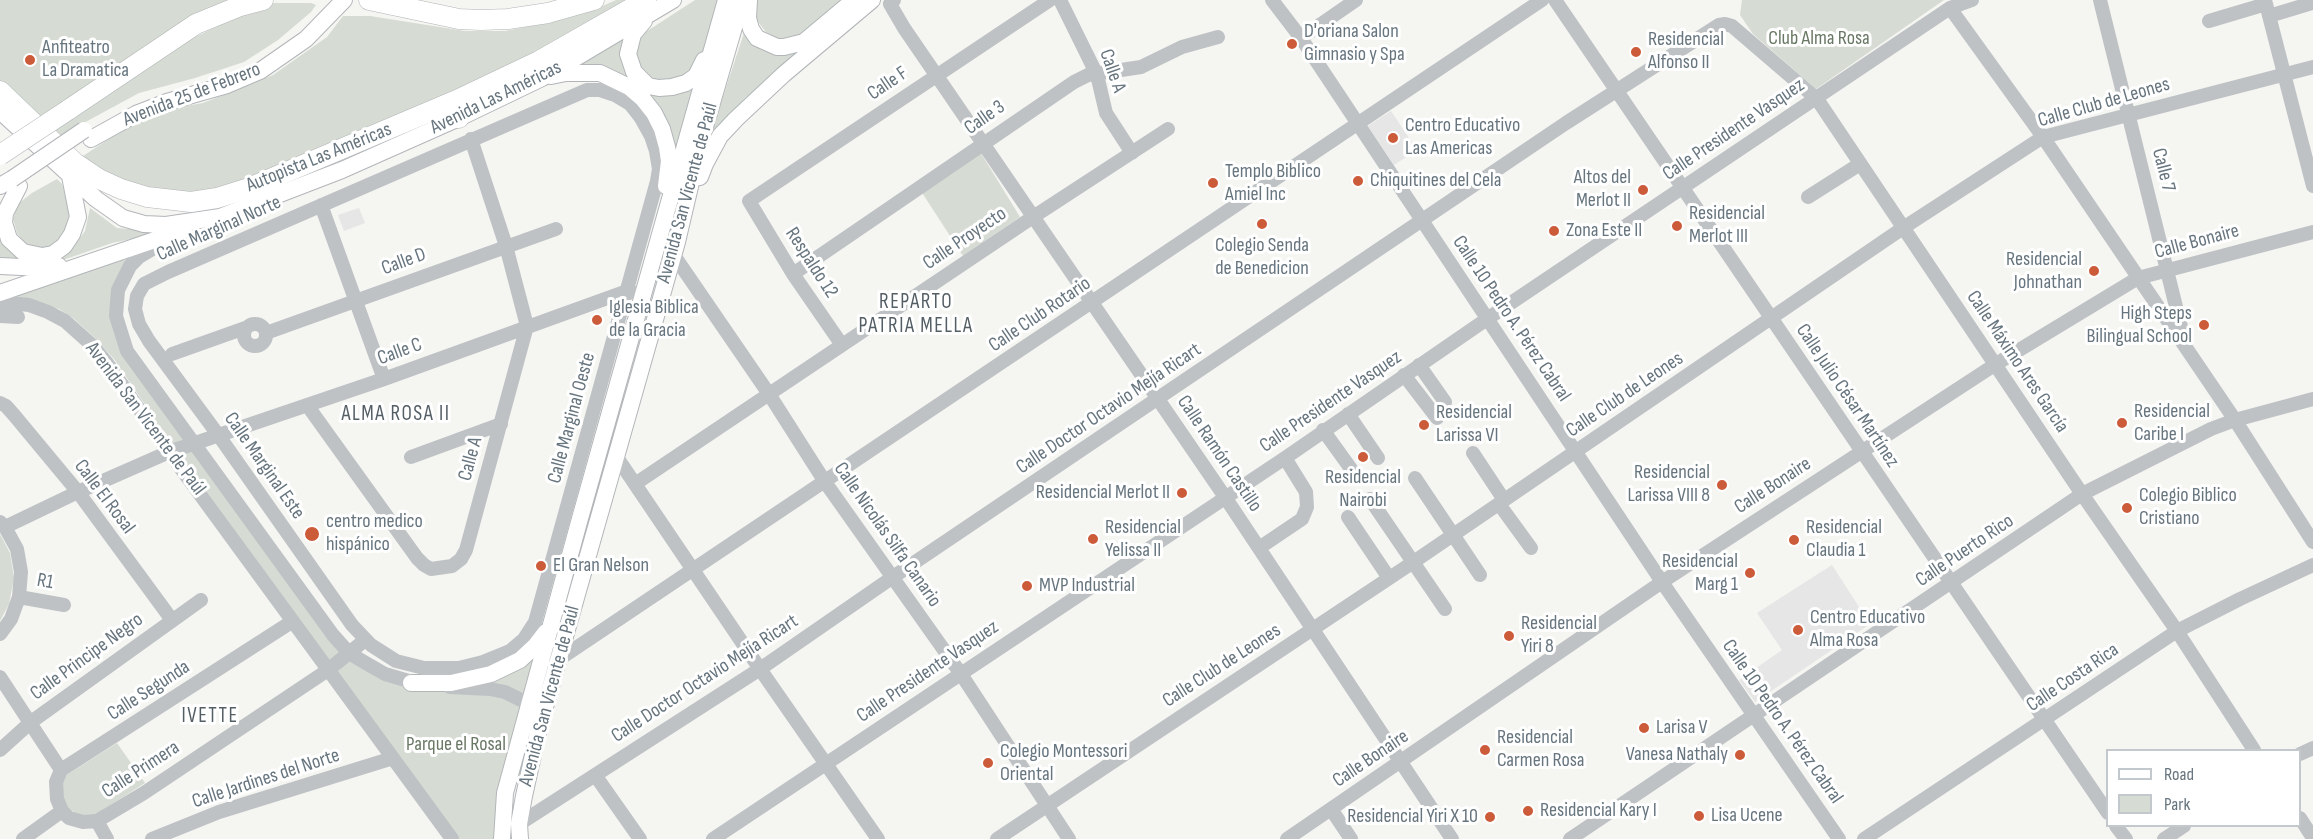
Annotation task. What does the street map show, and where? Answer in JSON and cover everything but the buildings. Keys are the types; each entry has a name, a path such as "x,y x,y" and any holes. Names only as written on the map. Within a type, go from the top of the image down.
{"highway":[{"path":"0,155 196,24 240,6 263,0"},
{"path":"369,0 459,19 481,20 508,19 548,13 594,0"},
{"name":"Autopista Las Américas","path":"0,91 75,163 99,178 121,189 147,197 191,202 217,198 249,188 315,162 457,100 648,8"},
{"path":"459,118 465,107 567,53 574,42"}],"main road":[{"name":"Avenida Las Américas","path":"0,111 96,200 123,218 144,224 166,225 220,217 342,170 459,118 542,78 648,8 673,0"},
{"path":"648,8 633,34 628,54 634,72 648,86 672,87 686,83 701,69 726,0"},
{"name":"Avenida San Vicente de Paúl","path":"502,839 505,793 552,624 572,519 635,293 660,238 726,0"},
{"name":"Avenida San Vicente de Paúl","path":"520,831 539,728 675,248 700,144 742,0"},
{"path":"749,0 748,18 751,29 758,38 777,47 784,47 804,42 854,0"},
{"path":"675,248 705,164 720,136 784,74 872,0"},
{"name":"Avenida 25 de Febrero","path":"0,198 10,183 146,99 219,79 256,63 295,38 333,6"},
{"path":"542,78 566,73 600,73 630,87 654,113 662,129 669,161 660,238"},
{"path":"10,183 4,223 9,239 23,252 42,256 53,254 64,246 72,234 78,217 69,175"},
{"path":"0,293 220,217"},
{"path":"0,266 43,268 88,263"},
{"path":"411,683 451,683 491,674 520,660 536,645 552,624"}],"street":[{"name":"Calle F","path":"749,202 1050,0"},
{"name":"Calle A","path":"1060,0 1097,75 1106,113 1132,153"},
{"name":"Calle 10 Pedro A. Pérez Cabral","path":"1272,0 1300,38 1577,451 1662,582 1839,839"},
{"path":"1300,38 1356,0"},
{"name":"Calle Club Rotario","path":"558,660 1542,0"},
{"name":"Calle Julio César Martínez","path":"1556,0 2043,721 2106,810"},
{"name":"Calle Presidente Vasquez","path":"713,839 1285,458 1404,375 1950,8 1972,0"},
{"name":"Calle 7","path":"2100,0 2187,351"},
{"name":"Calle Ramón Castillo","path":"892,2 904,28 1314,629 1452,839"},
{"path":"2209,21 2267,7 2312,3"},
{"path":"2267,7 2313,186"},
{"path":"1950,8 2043,137 2235,420 2313,542"},
{"name":"Calle Doctor Octavio Mejía Ricart","path":"520,831 595,775 760,669 1617,90 1719,25"},
{"name":"Calle Máximo Ares García","path":"1719,25 1732,26 1817,99 2082,494 2177,631 2253,749"},
{"name":"Calle 3","path":"793,273 1074,82 1088,75 1141,67 1182,47 1218,37"},
{"name":"Calle Club de Leones","path":"997,839 1412,563 1903,228 2043,137 2313,67"},
{"name":"Calle Marginal Norte","path":"144,285 168,272 575,94 587,90 600,90 615,95 630,104 651,136 656,151 659,169 635,293"},
{"name":"Calle Proyecto","path":"635,484 1168,129"},
{"name":"Calle A","path":"307,405 397,532 424,566 431,569 452,566 460,560 466,550 527,326 506,246 471,139"},
{"path":"1808,197 1860,164"},
{"name":"Respaldo 12","path":"749,202 793,273 842,345"},
{"path":"321,205 384,379"},
{"name":"Avenida San Vicente de Paúl","path":"220,217 154,246 130,266 118,290 116,303 116,316 127,351 333,635 349,653 385,674 411,683 432,687 490,689 505,692 529,704"},
{"name":"Calle D","path":"245,328 244,339 253,346 263,343 266,333 556,229"},
{"name":"Calle Bonaire","path":"1287,839 1303,835 1331,809 1662,582 1996,364 2138,278 2313,232"},
{"name":"Calle Nicolás Silfa Canario","path":"675,248 825,482 961,674 1067,838"},
{"name":"Calle Marginal Este","path":"144,285 137,296 135,309 139,324 161,358 352,625 365,640 396,661 424,668 459,668 483,662 510,651 524,639 536,622 572,519"},
{"name":"Calle C","path":"3,524 169,452 384,379 527,326 635,293"},
{"name":"Avenida San Vicente de Paúl","path":"0,302 29,305 48,312 65,321 93,346 452,839"},
{"path":"0,316 18,317"},
{"path":"172,354 254,323 264,327 266,333"},
{"path":"1419,365 1445,402"},
{"path":"1404,375 1437,418"},
{"name":"Calle Puerto Rico","path":"1570,839 2082,494 2211,429 2235,420 2313,399"},
{"name":"Calle El Rosal","path":"0,403 14,415 78,492 172,620"},
{"path":"1348,414 1378,458"},
{"path":"411,457 501,424"},
{"path":"1323,430 1354,473"},
{"path":"1473,453 1531,548"},
{"path":"616,456 878,839"},
{"path":"1259,548 1302,519 1308,507 1305,492 1285,458"},
{"path":"1415,478 1480,575"},
{"path":"1370,499 1445,609"},
{"path":"1348,517 1389,578"},
{"path":"0,634 11,618 19,597 21,572 16,549 3,524"},
{"name":"Calle Costa Rica","path":"1864,839 2177,631 2313,565"},
{"name":"R1","path":"19,597 64,605"},
{"name":"Calle Principe Negro","path":"0,750 31,722 201,600"},
{"name":"Calle Segunda","path":"61,770 294,621"},
{"name":"Calle Primera","path":"62,811 69,818 83,822 96,821 144,794 328,670 365,640"},
{"path":"0,677 61,770 56,782 57,799 62,811 23,839"},
{"name":"Calle Jardines del Norte","path":"152,839 219,813 393,758"},
{"path":"595,775 640,839"},
{"path":"1331,809 1351,839"},
{"path":"2301,820 2313,838"},
{"path":"96,821 107,839"},
{"path":"2164,839 2181,827"}],"shaded area":[{"name":"Centro Educativo Las Americas","path":"1391,111 1417,150 1394,165 1368,126"},
{"path":"359,208 365,223 344,231 338,215"},
{"name":"Centro Educativo Alma Rosa","path":"1832,565 1870,624 1755,702 1739,680 1782,650 1757,613"}],"green space":[{"path":"0,0 229,0 36,119 0,82"},
{"path":"616,0 631,0 574,33 429,104 207,197 168,194 106,178 83,156 150,112 203,103 273,75 327,37 343,16 370,16 465,31 505,31 564,19"},
{"path":"695,0 721,0 697,70 684,78 656,82 638,63 634,46 641,35"},
{"path":"754,0 848,0 803,36 780,39 766,32 755,18"},
{"name":"Club Alma Rosa","path":"1742,0 1944,0 1816,89 1753,34 1740,15"},
{"path":"274,3 316,5 278,40 244,62 139,93 54,139 47,132 189,40 240,15"},
{"path":"746,19 754,40 814,45 745,98 707,145 744,33"},
{"path":"625,37 640,84 699,76 688,125 672,156 668,121 646,93 581,68 580,63"},
{"path":"979,150 1020,217 963,256 919,188"},
{"path":"57,179 62,184 71,218 62,241 45,249 27,246 17,233 13,219 18,204"},
{"path":"90,208 117,228 166,232 112,243 63,260 0,259 0,218 4,241 59,256 71,250 85,231"},
{"path":"132,257 112,316 191,444 174,447 114,359 73,318 59,309 14,296"},
{"name":"Parque el Rosal","path":"193,448 343,652 372,672 490,692 524,705 497,839 458,839 181,456"},
{"path":"0,534 10,553 14,578 9,604 0,621"},
{"path":"537,652 525,696 475,683"},
{"path":"117,743 145,783 95,815 79,815 69,809 62,800 62,785 65,776"}],"place":[{"name":"D'oriana Salon Gimnasio y Spa","path":"1292,44"},
{"name":"Residencial Alfonso II","path":"1636,52"},
{"name":"Anfiteatro La Dramatica","path":"30,60"},
{"name":"Centro Educativo Las Americas","path":"1393,138"},
{"name":"Chiquitines del Cela","path":"1358,181"},
{"name":"Templo Biblico Amiel Inc","path":"1213,183"},
{"name":"Altos del Merlot II","path":"1643,190"},
{"name":"Colegio Senda de Benedicion","path":"1262,224"},
{"name":"Residencial Merlot III","path":"1677,226"},
{"name":"Zona Este II","path":"1554,231"},
{"name":"Residencial Johnathan","path":"2094,271"},
{"name":"Iglesia Biblica de la Gracia","path":"597,320"},
{"name":"High Steps Bilingual School","path":"2204,325"},
{"name":"Residencial Caribe I","path":"2122,423"},
{"name":"Residencial Larissa VI","path":"1424,425"},
{"name":"Residencial Nairobi","path":"1363,457"},
{"name":"Residencial Larissa VIII 8","path":"1722,485"},
{"name":"Residencial Merlot II","path":"1182,493"},
{"name":"Colegio Biblico Cristiano","path":"2127,508"},
{"name":"centro medico hispánico","path":"312,534"},
{"name":"Residencial Yelissa II","path":"1093,539"},
{"name":"Residencial Claudia 1","path":"1794,540"},
{"name":"El Gran Nelson","path":"541,566"},
{"name":"Residencial Marg 1","path":"1750,573"},
{"name":"MVP Industrial","path":"1027,586"},
{"name":"Centro Educativo Alma Rosa","path":"1798,630"},
{"name":"Residencial Yiri 8","path":"1509,636"},
{"name":"Larisa V","path":"1644,728"},
{"name":"Residencial Carmen Rosa","path":"1485,750"},
{"name":"Vanesa Nathaly","path":"1740,755"},
{"name":"Colegio Montessori Oriental","path":"988,763"},
{"name":"Residencial Kary I","path":"1528,811"},
{"name":"Lisa Ucene","path":"1699,816"},
{"name":"Residencial Yiri X 10","path":"1490,817"}],"district":[{"name":"REPARTO PATRIA MELLA","path":"916,315"},
{"name":"ALMA ROSA II","path":"396,415"},
{"name":"IVETTE","path":"210,717"}]}
